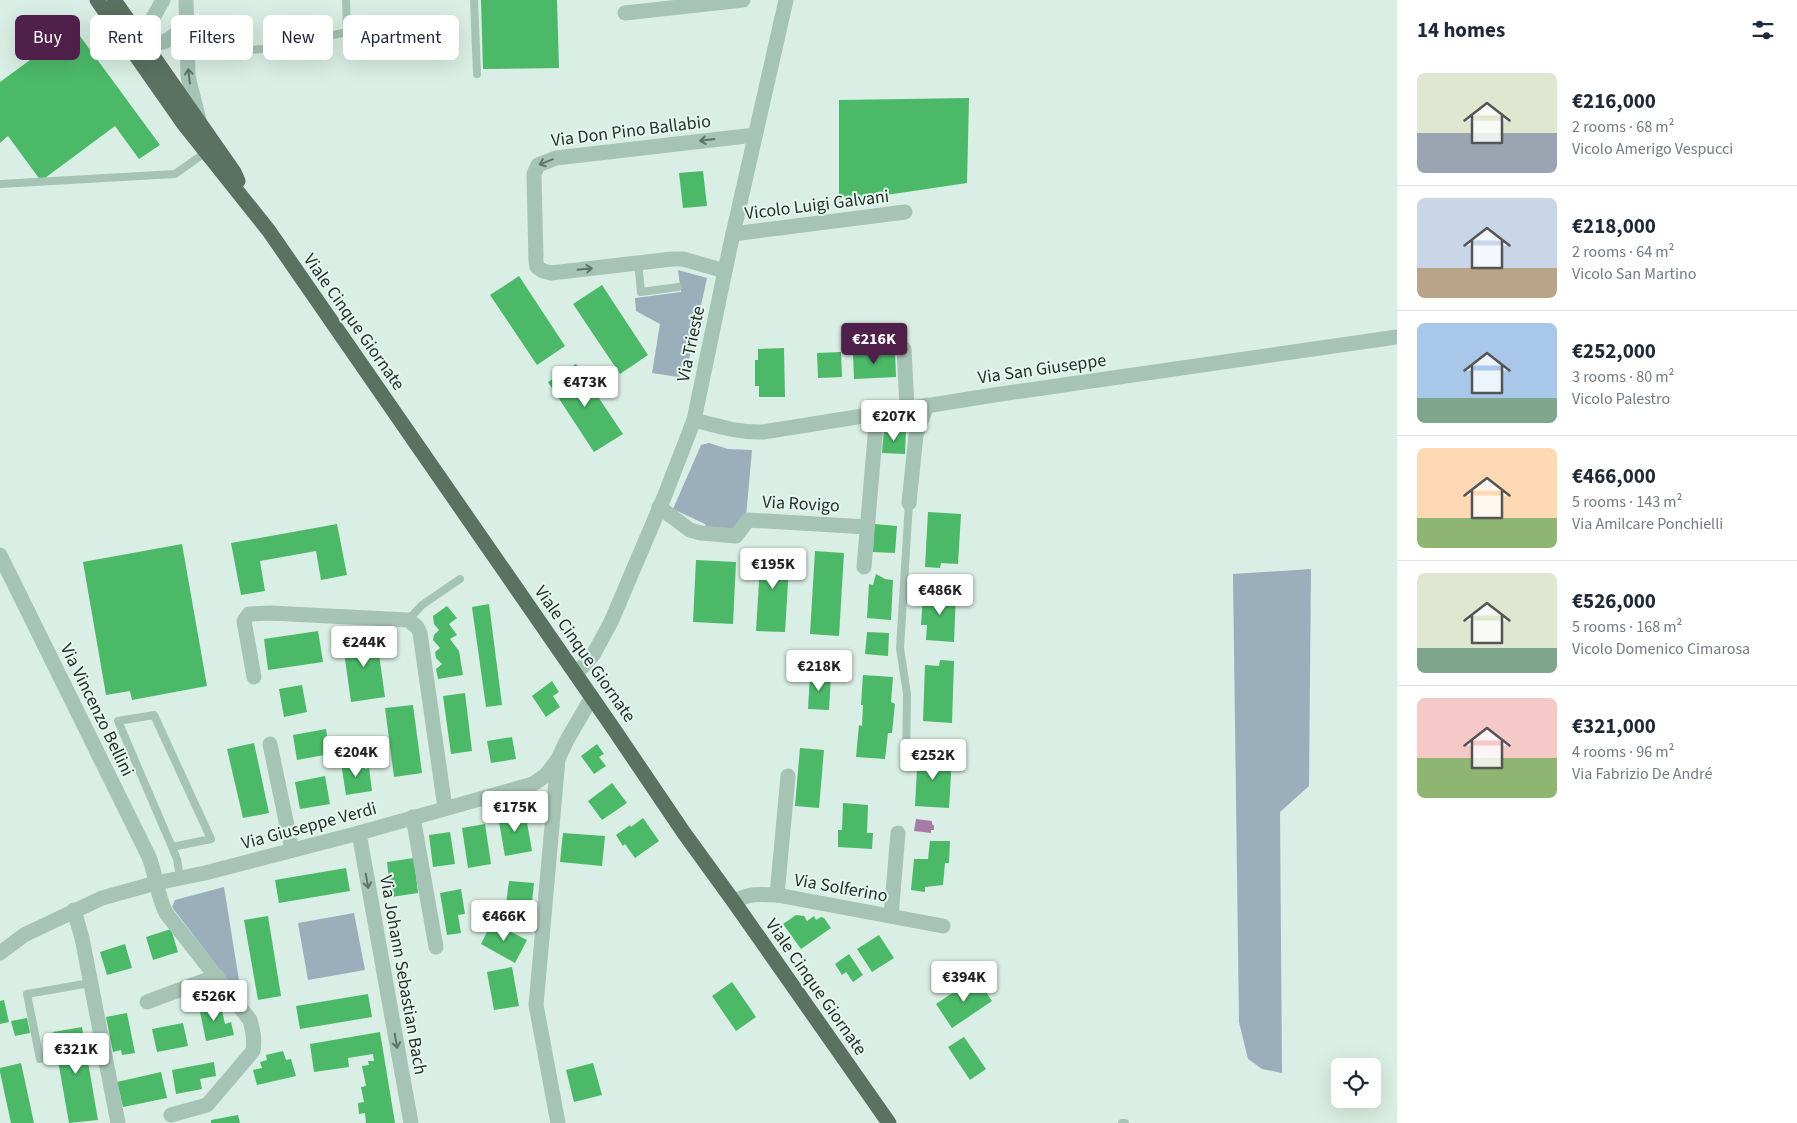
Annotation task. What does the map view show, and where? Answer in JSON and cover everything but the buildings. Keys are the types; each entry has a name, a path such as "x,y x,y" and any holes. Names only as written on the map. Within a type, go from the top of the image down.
{"main road":[{"name":"Viale Cinque Giornate","path":"97,0 183,123 250,207 592,697 684,833 889,1123"},
{"name":"Viale Cinque Giornate","path":"114,0 124,15"},
{"name":"Viale Cinque Giornate","path":"156,60 234,172 250,207"}],"street":[{"path":"104,0 114,15"},
{"path":"154,15 163,0"},
{"path":"186,0 186,15"},
{"path":"625,13 744,0"},
{"name":"Via Trieste","path":"576,674 593,655 611,622 694,420 733,234 786,0"},
{"path":"147,60 174,101 183,123"},
{"path":"187,60 188,76 200,124"},
{"name":"Via Don Pino Ballabio","path":"725,271 683,259 551,273 543,272 537,267 536,261 534,174 538,165 556,158 755,135"},
{"name":"Vicolo Luigi Galvani","path":"733,234 905,212"},
{"name":"Via San Giuseppe","path":"694,420 730,429 755,432 783,429 927,405 1397,337"},
{"path":"904,349 907,408"},
{"path":"909,504 914,442 927,405"},
{"path":"864,567 877,413"},
{"name":"Via Rovigo","path":"659,507 690,530 701,533 736,536 748,520 867,527"},
{"name":"Via Vincenzo Bellini","path":"0,555 149,857 156,875 160,900 166,913 250,1020 255,1042 253,1051 207,1105 171,1115"},
{"path":"254,677 244,621 249,614 270,613 408,620 417,627 420,633 445,808"},
{"name":"Via Giuseppe Verdi","path":"0,952 24,935 102,898 359,833 533,784 546,775 558,759 592,697"},
{"path":"270,744 292,850"},
{"path":"558,759 536,1004 558,1123"},
{"path":"776,895 788,776"},
{"path":"413,817 436,947"},
{"name":"Via Johann Sebastian Bach","path":"359,833 410,1123"},
{"path":"891,916 898,833"},
{"name":"Via Solferino","path":"734,902 743,896 756,894 776,895 943,926"},
{"path":"74,910 82,938 118,1123"},
{"path":"147,1002 217,976"}],"lane":[{"path":"253,50 265,49 347,32 346,0"},
{"path":"474,0 477,74"},
{"path":"0,184 176,174 206,152"},
{"path":"638,263 641,292 678,287"},
{"path":"906,763 907,694 900,648 909,504"},
{"path":"408,620 422,605 460,579"},
{"path":"172,847 211,839 154,715 118,721 177,859 180,878"},
{"path":"40,1059 27,994 90,983"}],"shaded area":[{"path":"678,270 707,278 685,378 652,373 660,324 636,311 635,298 681,292"},
{"path":"709,443 728,449 752,450 746,517 735,532 709,531 705,524 673,509 701,445"},
{"path":"1311,569 1309,786 1280,812 1282,1073 1262,1069 1248,1059 1239,1022 1233,574"},
{"path":"916,819 932,821 934,830 931,830 931,833 914,831"},
{"path":"224,887 242,999 172,907 175,900"},
{"path":"354,913 365,970 308,980 298,923"}]}
